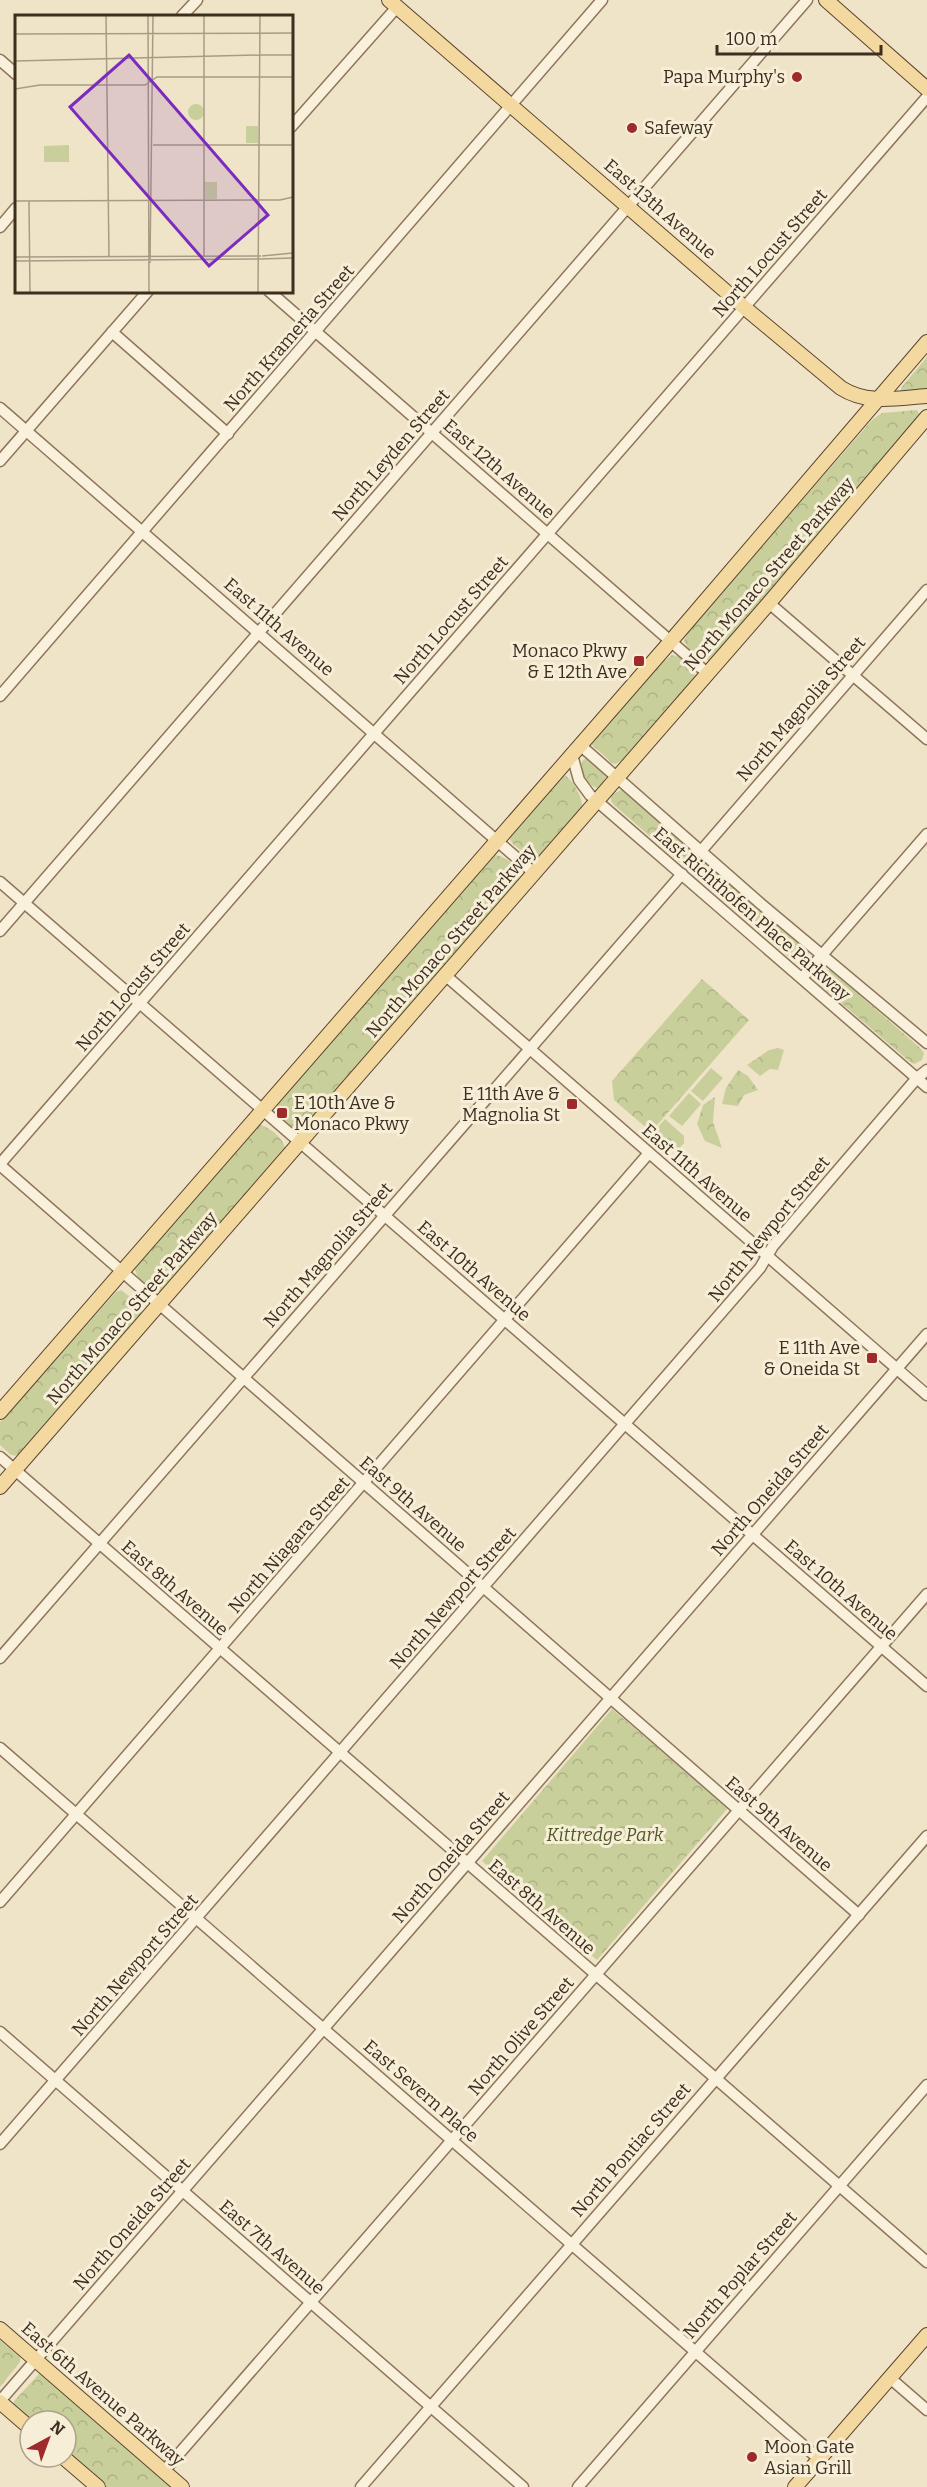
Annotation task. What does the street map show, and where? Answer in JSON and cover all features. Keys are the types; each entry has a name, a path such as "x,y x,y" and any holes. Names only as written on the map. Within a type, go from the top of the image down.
{"main road":[{"path":"826,0 927,89"},
{"name":"East 13th Avenue","path":"393,3 745,308 841,388 863,398 877,400 927,396"},
{"name":"North Monaco Street Parkway","path":"0,1412 671,641 927,342"},
{"name":"North Monaco Street Parkway","path":"0,1487 769,603 927,417"},
{"name":"East 6th Avenue Parkway","path":"0,2329 182,2487"},
{"path":"795,2487 927,2335"},
{"path":"0,2402 18,2418"},
{"path":"77,2469 98,2487"}],"street":[{"path":"183,15 196,0"},
{"name":"North Krameria Street","path":"0,696 602,0"},
{"name":"North Leyden Street","path":"0,931 807,0"},
{"path":"292,126 393,3"},
{"path":"0,60 15,73"},
{"name":"North Locust Street","path":"0,1165 927,97"},
{"path":"0,226 15,209"},
{"path":"0,461 147,292"},
{"name":"East 12th Avenue","path":"270,292 707,673"},
{"path":"112,332 228,434"},
{"name":"East 11th Avenue","path":"0,408 260,632 534,873"},
{"name":"North Magnolia Street","path":"701,851 927,590"},
{"path":"769,603 927,739"},
{"name":"East Richthofen Place Parkway","path":"576,750 617,778 927,1043"},
{"name":"East Richthofen Place Parkway","path":"576,750 579,780 597,801 927,1087"},
{"path":"802,978 927,834"},
{"name":"North Magnolia Street","path":"0,1658 682,874"},
{"name":"East 10th Avenue","path":"0,882 927,1686"},
{"name":"East 11th Avenue","path":"445,975 927,1395"},
{"name":"North Newport Street","path":"0,2144 626,1424 760,1268 773,1246 917,1078 927,1070"},
{"name":"North Niagara Street","path":"0,1902 649,1154"},
{"name":"East 9th Avenue","path":"0,1165 859,1915"},
{"name":"North Oneida Street","path":"0,2402 927,1334"},
{"name":"East 8th Avenue","path":"0,1457 927,2262"},
{"name":"North Olive Street","path":"164,2471 927,1594"},
{"name":"East Severn Place","path":"0,1748 819,2460"},
{"name":"North Pontiac Street","path":"361,2487 927,1836"},
{"name":"East 7th Avenue","path":"0,2032 523,2487"},
{"name":"North Poplar Street","path":"578,2487 927,2085"},
{"path":"890,2378 927,2410"}],"green space":[{"path":"927,357 927,392 901,392 901,388"},
{"path":"917,410 921,417 715,656 706,660 692,651 684,641 688,631 872,420 882,413"},
{"path":"672,655 681,657 694,669 695,677 623,760 612,763 591,744 592,741 654,669"},
{"path":"588,757 607,775 601,786 597,788 587,781 583,774 582,761"},
{"path":"564,775 577,790 582,808 541,856 534,861 509,838"},
{"path":"621,790 625,791 805,947 809,953 804,962 793,961 614,805 611,795"},
{"path":"495,855 513,864 518,873 519,882 304,1128 300,1130 289,1125 275,1108 277,1104"},
{"path":"822,969 832,971 919,1047 924,1053 922,1060 914,1064 909,1061 820,985 816,976"},
{"path":"702,979 749,1020 651,1132 614,1100 612,1081"},
{"path":"778,1048 784,1050 778,1070 770,1069 760,1076 747,1065 769,1050"},
{"path":"711,1068 723,1078 703,1101 691,1091"},
{"path":"738,1070 748,1076 758,1090 744,1095 738,1106 722,1104 726,1088"},
{"path":"689,1093 701,1104 682,1126 669,1116"},
{"path":"715,1097 713,1122 722,1148 705,1141 697,1124 703,1105"},
{"path":"665,1119 684,1136 684,1143 676,1152 654,1132"},
{"path":"260,1125 276,1134 285,1149 161,1292 152,1289 140,1280 135,1267 256,1126"},
{"path":"121,1290 142,1306 141,1314 18,1456 11,1455 0,1445 0,1422 116,1292"},
{"name":"Kittredge Park","path":"612,1709 728,1808 597,1960 482,1861"},
{"path":"0,2340 20,2357 20,2362 0,2387"},
{"path":"39,2374 43,2376 171,2487 106,2487 78,2462 78,2409 18,2409 18,2411 14,2408 14,2401"}],"place":[{"name":"Papa Murphy's","path":"797,77"},
{"name":"Safeway","path":"632,128"},
{"name":"Monaco Pkwy & E 12th Ave","path":"639,661"},
{"name":"E 11th Ave & Magnolia St","path":"572,1104"},
{"name":"E 10th Ave & Monaco Pkwy","path":"282,1113"},
{"name":"E 11th Ave & Oneida St","path":"872,1358"},
{"name":"Moon Gate Asian Grill","path":"752,2457"}]}
